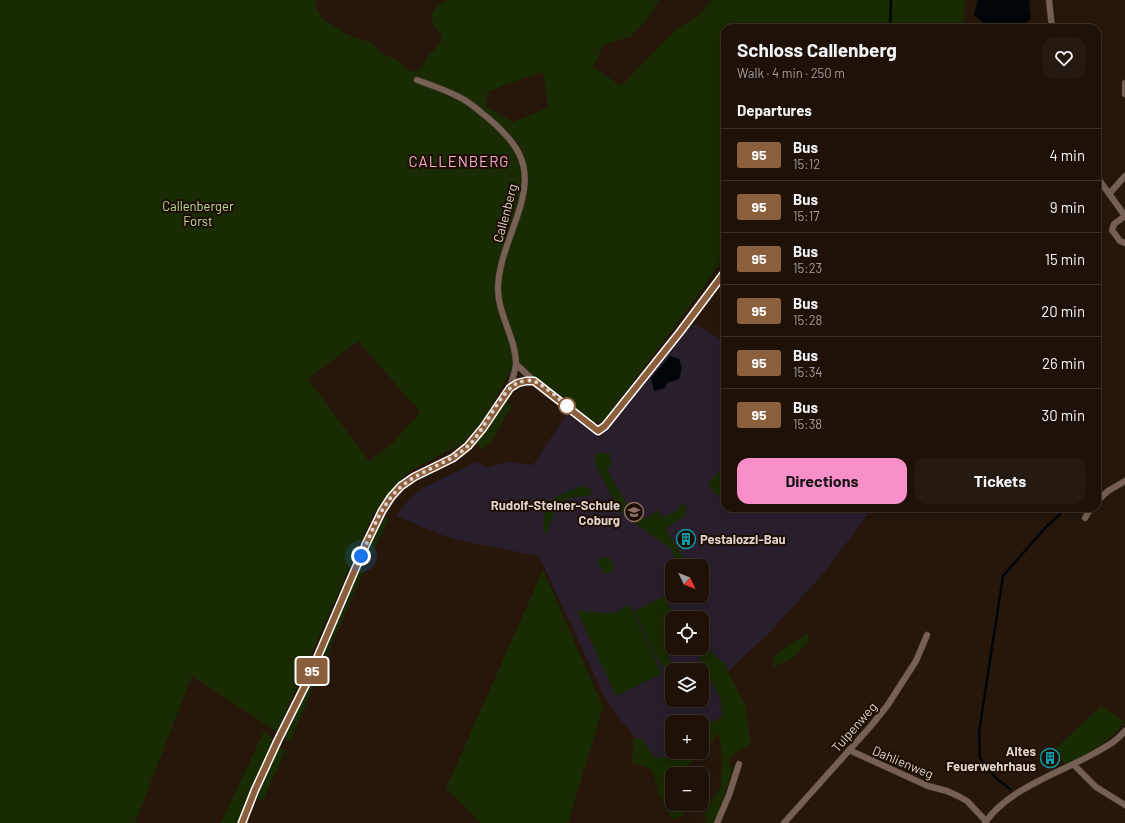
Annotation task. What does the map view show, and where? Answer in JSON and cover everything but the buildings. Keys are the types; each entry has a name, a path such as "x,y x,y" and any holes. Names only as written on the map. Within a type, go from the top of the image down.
{"street":[{"path":"1048,0 1051,24"},
{"name":"Callenberg","path":"417,80 455,95 473,106 506,133 517,149 522,163 525,181 522,199 506,250 498,287 499,299 512,339 516,364"},
{"path":"1125,83 1125,94"},
{"path":"1109,194 1125,176"},
{"path":"1101,183 1125,216 1114,224 1112,230 1120,241 1125,243"},
{"path":"242,823 255,790 278,740 306,684 366,544 382,511 391,497 401,486 414,477 453,458 468,446 483,428 510,388 516,364 534,381 598,431 605,426 680,332 721,277"},
{"path":"510,388 518,383 534,381"},
{"path":"1101,497 1108,491 1125,481"},
{"path":"1085,518 1089,512"},
{"name":"Tulpenweg","path":"784,823 888,706 916,661 927,636"},
{"path":"1116,741 1125,731"},
{"path":"985,822 1001,805 1020,792 1074,765 1116,741 1125,739"},
{"name":"Dahlienweg","path":"849,750 928,786 948,791 958,796 967,801 985,822"},
{"path":"717,823 729,795 738,764"},
{"path":"1074,765 1096,787 1125,806"}],"shaded area":[{"path":"978,0 1029,0 1031,19 1024,24 984,24 974,15"},
{"name":"Rudolf-Steiner-Schule Coburg","path":"696,324 721,340 721,512 869,512 823,574 768,634 713,685 721,699 722,715 709,730 709,715 665,715 665,759 677,759 670,767 665,767 665,772 663,774 607,702 539,556 452,539 396,516 410,498 423,488 477,462 487,468 505,462 533,465 567,414 599,438 612,425 680,337"},
{"path":"670,356 679,359 682,368 679,379 667,383 665,388 654,391 651,378"}],"green space":[{"name":"Callenberger Forst","path":"0,0 315,0 317,10 322,18 346,34 372,43 383,54 399,61 408,70 415,72 421,68 429,55 441,42 441,34 434,27 431,15 437,6 447,0 659,0 644,23 630,37 611,42 603,46 593,67 621,86 674,31 700,15 712,0 965,0 963,24 721,24 721,260 702,290 603,422 592,422 523,368 511,369 486,416 463,443 408,472 372,517 277,732 192,676 135,823 0,823","holes":["543,72 548,108 513,122 487,107 487,93 504,85","358,341 420,412 392,444 369,461 308,379"]},
{"path":"505,401 512,406 491,442 482,450 477,444"},
{"path":"596,453 609,453 612,463 607,470 629,507 635,505 645,519 658,510 663,518 679,509 680,503 687,507 685,516 666,529 684,559 676,559 670,548 619,510 595,463"},
{"path":"721,471 721,496 716,494 710,486 712,479"},
{"path":"582,486 592,489 590,496 571,498 560,504 556,509 547,534 545,534 544,514 551,501 564,493"},
{"path":"385,517 389,519 359,581 290,742 286,741 285,736 369,548"},
{"path":"601,557 609,558 614,564 613,570 609,573 603,573 598,561"},
{"path":"543,570 603,707 568,823 481,823 446,788"},
{"path":"665,596 665,603 668,603 672,611 665,611 665,655 667,655 671,663 665,663 665,666 662,667 658,658 656,658 634,611"},
{"path":"630,605 662,674 616,696 577,611 613,613"},
{"path":"808,633 809,641 793,658 773,667 773,656"},
{"path":"709,650 726,665 730,676 745,704 751,744 736,752 729,759 733,770 714,823 706,823 706,819 702,815 709,811 713,798 721,787 722,760 719,733 709,744 709,720 716,722 722,715 721,699 709,677 709,663 702,663 698,655 709,655"},
{"path":"1101,706 1125,722 1110,738 1065,766 1056,748"},
{"path":"264,731 274,740 238,823 221,823"},
{"path":"641,738 655,758 694,759 686,767 665,767 665,806 659,794 652,769 632,763 633,739"},
{"path":"279,748 286,750 262,802 257,798"},
{"path":"668,811 684,811 684,815 672,819"}],"waterway":[{"path":"890,24 891,0"},
{"path":"1010,789 996,778 980,758 979,732 1003,576 1046,527 1060,514 1060,512"}],"bus line":[{"name":"95","path":"242,823 255,790 278,740 290,720 366,544 382,511 391,497 401,486 414,477 453,458 468,446 483,428 510,388 518,383 534,381 558,398 598,431 605,426 680,332 721,277"}],"place":[{"name":"Rudolf-Steiner-Schule Coburg","path":"634,512"},
{"name":"Pestalozzi-Bau","path":"686,539"},
{"name":"Altes Feuerwehrhaus","path":"1050,758"}],"district":[{"name":"CALLENBERG","path":"459,161"}],"route":[{"path":"361,556 382,511 391,497 401,486 414,477 453,458 468,446 483,428 510,388 518,383 534,381 567,406"}]}
